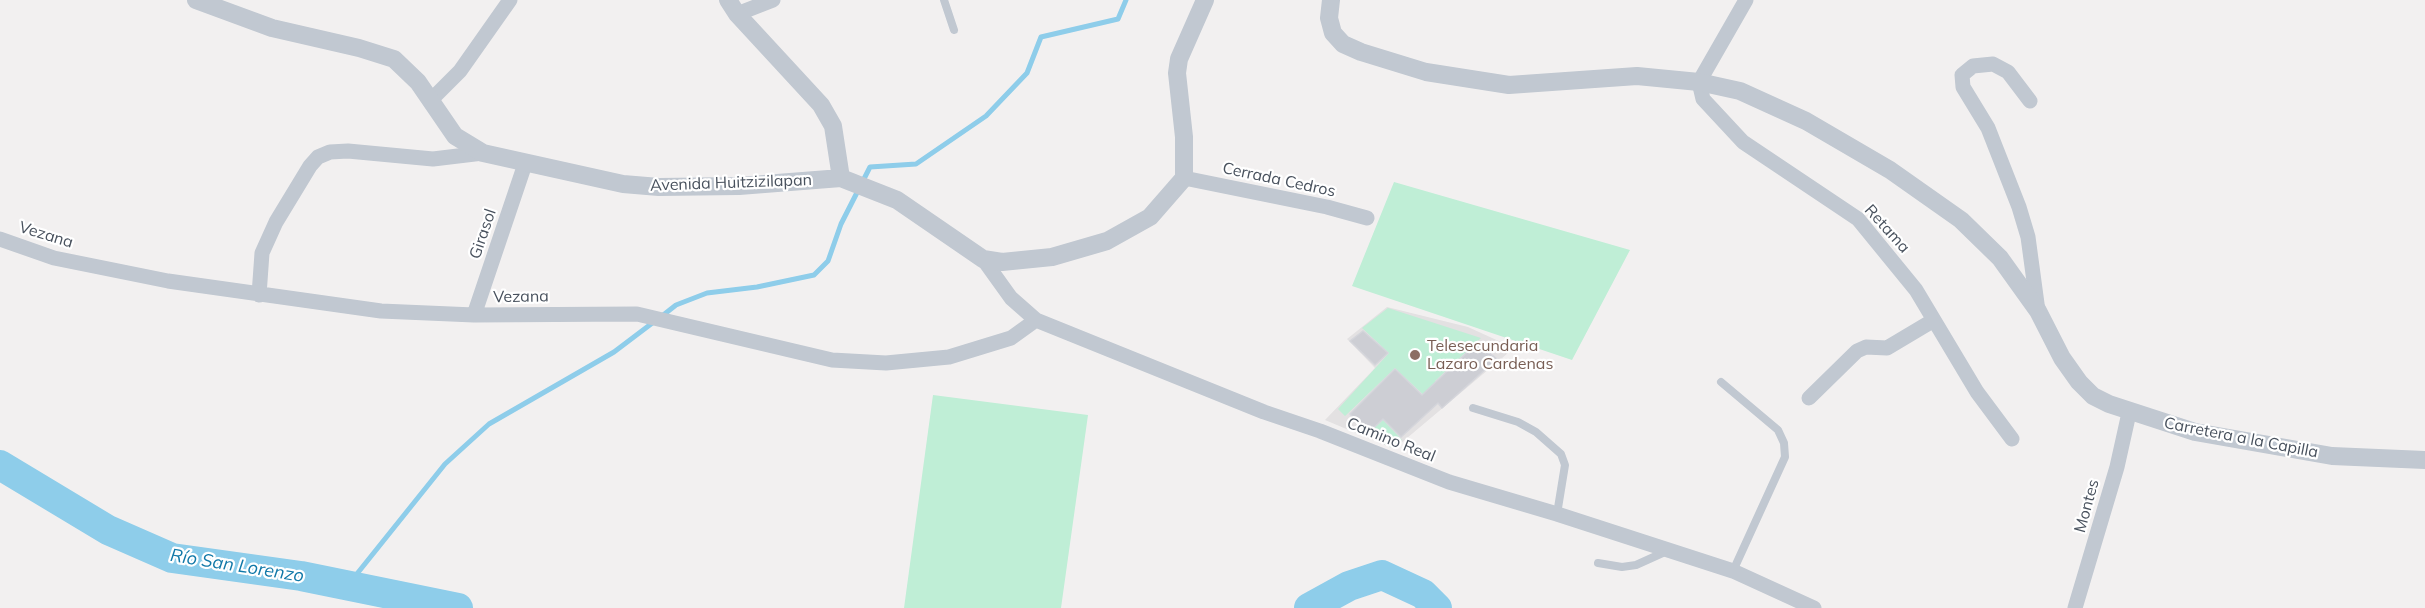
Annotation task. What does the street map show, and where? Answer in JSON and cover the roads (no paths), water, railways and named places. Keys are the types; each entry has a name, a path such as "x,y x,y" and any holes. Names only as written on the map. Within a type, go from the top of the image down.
{"street":[{"name":"Avenida Huitzizilapan","path":"196,0 272,28 359,48 394,59 418,82 455,136 483,153 623,184 658,187 739,186 847,179"},
{"path":"430,101 460,71 510,0"},
{"path":"732,7 773,0"},
{"path":"732,7 821,105 833,126 847,179 897,200 983,259 1024,261 1107,241 1150,217 1184,178 1184,137 1177,73 1179,58 1205,0"},
{"name":"Carretera a la Capilla","path":"1330,0 1329,18 1333,33 1343,44 1361,52 1426,72 1509,85 1637,76 1700,82 1740,91 1806,121 1890,170 1961,220 2000,258 2038,311 2062,358 2079,382 2093,396 2129,413 2195,432 2332,456 2425,460"},
{"path":"1700,82 1746,0"},
{"path":"2030,101 2008,72 1993,64 1973,66 1962,75 1963,87 1988,128 2019,207 2028,237 2038,311"},
{"name":"Retama","path":"1700,82 1703,99 1743,142 1858,219 1916,290 1977,392 2012,440"},
{"path":"259,295 262,253 282,213 310,166 318,157 330,152 348,151 432,159 483,153"},
{"name":"Girasol","path":"474,315 525,164"},
{"name":"Cerrada Cedros","path":"1184,178 1328,207 1367,218"},
{"name":"Vezana","path":"0,239 54,258 168,281 259,295 381,311 474,315 637,314 816,358 886,363 949,357 1011,338 1036,320"},
{"name":"Camino Real","path":"983,259 1011,298 1036,320 1264,412 1320,431 1449,482 1733,571 1814,608"},
{"path":"1809,398 1857,351 1866,347 1887,348 1934,320"},
{"name":"Montes","path":"2075,608 2117,467 2129,413"}],"lane":[{"path":"944,0 954,30"},
{"path":"1721,382 1778,430 1784,443 1785,457 1733,571"},
{"path":"1473,408 1518,422 1536,432 1561,454 1565,465 1557,514"},
{"path":"1598,563 1622,567 1636,565 1669,550"}],"waterway":[{"path":"662,316 676,305 707,293 757,287 814,275 828,261 841,224 870,167 916,164 986,116 1027,73 1041,37 1118,19 1126,0"},
{"path":"348,585 445,464 489,424 614,352 655,321"},
{"name":"Río San Lorenzo","path":"0,465 108,530 172,558 301,576 458,608"},
{"name":"Río San Lorenzo","path":"1309,608 1349,586 1382,575 1423,594 1437,608"}],"place":[{"name":"Telesecundaria Lazaro Cardenas","path":"1415,355"}]}
